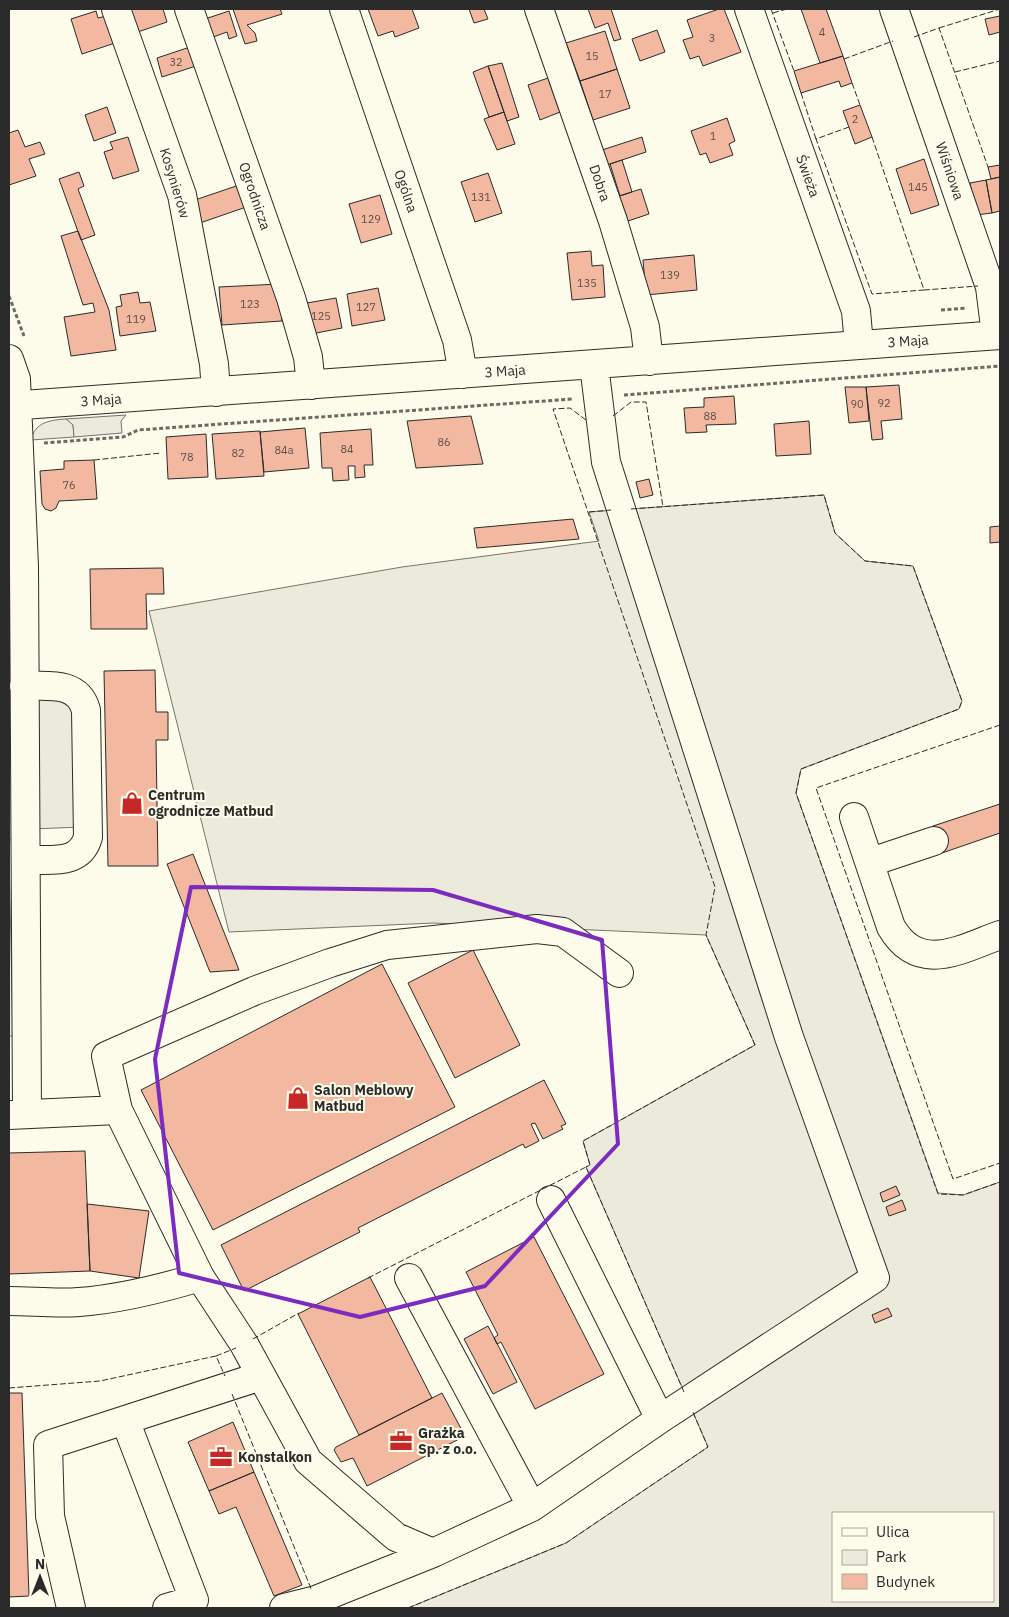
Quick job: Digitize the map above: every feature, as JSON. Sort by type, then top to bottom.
[{"type":"street","name":"Kosynierów","points":[[116,9],[182,195],[214,364],[216,392]]},
{"type":"street","name":"Ogrodnicza","points":[[189,9],[291,298],[308,357],[311,385]]},
{"type":"street","name":"Ogólna","points":[[344,9],[457,340],[463,374]]},
{"type":"street","name":"Dobra","points":[[539,9],[613,221],[645,327],[649,361]]},
{"type":"street","name":"Świeża","points":[[749,9],[856,311],[859,345]]},
{"type":"street","name":"Wiśniowa","points":[[894,9],[990,287],[998,335]]},
{"type":"street","name":"3 Maja","points":[[13,406],[998,335]]},
{"type":"street","points":[[9,359],[16,379],[13,406],[17,445],[16,567],[24,686],[26,860],[18,1114],[118,1110]]},
{"type":"street","points":[[284,1608],[316,1600],[434,1553],[532,1507],[660,1418],[875,1278],[788,1037],[608,470],[594,365]]},
{"type":"street","points":[[24,686],[59,686],[70,689],[78,694],[84,702],[86,710],[88,837],[85,847],[78,854],[69,858],[26,860]]},
{"type":"street","points":[[854,817],[871,862],[891,927],[898,939],[910,949],[933,956],[947,954],[1000,935]]},
{"type":"street","points":[[871,862],[934,841]]},
{"type":"street","points":[[434,1553],[396,1537],[308,1461],[244,1344],[200,1277],[118,1110],[106,1056],[254,991],[330,963],[387,945],[537,929],[563,932],[619,972]]},
{"type":"street","points":[[551,1200],[660,1418]]},
{"type":"street","points":[[9,1301],[77,1303],[158,1290],[200,1277]]},
{"type":"street","points":[[409,1278],[532,1507]]},
{"type":"street","points":[[71,1608],[50,1516],[48,1445],[261,1376]]},
{"type":"street","points":[[125,1420],[194,1600],[167,1608]]},
{"type":"path","points":[[17,445],[124,437],[138,430],[1000,366]]},
{"type":"highlighted area","points":[[191,887],[433,890],[602,940],[618,1144],[485,1286],[360,1317],[179,1273],[155,1059]]},
{"type":"green space","points":[[66,419],[73,424],[74,437],[31,440],[36,429],[44,423]]},
{"type":"green space","points":[[824,495],[835,533],[865,561],[913,566],[962,701],[959,709],[801,769],[796,793],[938,1193],[963,1195],[1000,1182],[1000,1608],[408,1608],[566,1543],[708,1447],[586,1167],[590,1165],[583,1141],[755,1045],[706,935],[434,923],[229,932],[149,611],[402,567],[599,541],[589,512]]},
{"type":"shaded area","points":[[126,415],[121,421],[122,433],[74,437],[73,425],[66,419]]},
{"type":"shaded area","points":[[9,630],[10,699],[75,695],[81,827],[32,829],[32,839],[9,840]]},
{"type":"shaded area","points":[[9,855],[13,1036],[9,1036]]},
{"type":"building","points":[[131,9],[163,9],[167,22],[132,34],[124,11]]},
{"type":"building","points":[[233,9],[280,9],[282,14],[247,25],[255,33],[257,41],[245,44]]},
{"type":"building","points":[[368,9],[412,9],[419,28],[395,37],[393,31],[378,36]]},
{"type":"building","points":[[469,9],[484,9],[488,19],[474,23]]},
{"type":"building","points":[[588,9],[611,9],[621,39],[614,41],[608,23],[595,28]]},
{"type":"building","points":[[724,9],[741,52],[703,66],[699,56],[690,59],[683,40],[693,37],[687,20]]},
{"type":"building","points":[[801,9],[826,9],[843,56],[820,63]]},
{"type":"building","points":[[96,11],[98,18],[106,16],[115,43],[82,54],[71,19]]},
{"type":"building","points":[[229,11],[237,36],[229,39],[227,32],[205,40],[199,21]]},
{"type":"building","points":[[1000,16],[1000,32],[989,35],[985,19]]},
{"type":"building","points":[[657,30],[665,52],[640,61],[632,39]]},
{"type":"building","points":[[605,31],[617,69],[580,81],[566,43]]},
{"type":"building","points":[[190,47],[196,66],[162,77],[157,58]]},
{"type":"building","points":[[843,56],[852,83],[841,87],[839,81],[801,93],[794,71]]},
{"type":"building","points":[[502,63],[519,117],[507,121],[488,66]]},
{"type":"building","points":[[488,66],[504,112],[489,117],[473,72]]},
{"type":"building","points":[[617,69],[630,108],[593,120],[580,81]]},
{"type":"building","points":[[548,78],[560,112],[540,120],[528,85]]},
{"type":"building","points":[[860,105],[872,137],[855,144],[843,111]]},
{"type":"building","points":[[107,107],[116,133],[94,141],[85,115]]},
{"type":"building","points":[[504,112],[515,144],[497,150],[484,119]]},
{"type":"building","points":[[727,118],[735,141],[729,144],[733,155],[710,163],[706,153],[700,155],[691,131]]},
{"type":"building","points":[[18,130],[25,147],[40,142],[45,154],[29,159],[36,176],[9,185],[9,133]]},
{"type":"building","points":[[128,137],[139,171],[113,179],[104,152],[113,149],[110,142]]},
{"type":"building","points":[[642,137],[646,152],[607,165],[602,150]]},
{"type":"building","points":[[924,159],[939,205],[911,214],[896,169]]},
{"type":"building","points":[[622,160],[632,192],[620,196],[610,164]]},
{"type":"building","points":[[1000,165],[1000,177],[991,179],[988,167]]},
{"type":"building","points":[[79,172],[84,186],[78,189],[95,235],[81,240],[59,179]]},
{"type":"building","points":[[488,173],[502,213],[475,222],[461,182]]},
{"type":"building","points":[[1000,177],[1000,211],[992,213],[986,180]]},
{"type":"building","points":[[986,180],[992,213],[976,215],[970,183]]},
{"type":"building","points":[[245,183],[252,205],[197,224],[192,201]]},
{"type":"building","points":[[641,189],[649,214],[628,221],[619,196]]},
{"type":"building","points":[[380,195],[392,234],[361,243],[349,204]]},
{"type":"building","points":[[78,231],[109,310],[116,350],[71,356],[64,317],[95,312],[93,303],[83,305],[61,236]]},
{"type":"building","points":[[591,251],[592,266],[603,265],[605,297],[572,300],[567,253]]},
{"type":"building","points":[[694,255],[697,290],[646,295],[643,260]]},
{"type":"building","points":[[279,284],[282,321],[222,325],[219,287]]},
{"type":"building","points":[[378,288],[385,320],[352,326],[347,294]]},
{"type":"building","points":[[138,292],[140,303],[150,302],[156,331],[120,336],[116,307],[122,306],[120,295]]},
{"type":"building","points":[[336,298],[342,328],[306,335],[301,304]]},
{"type":"building","points":[[899,385],[902,419],[881,421],[883,439],[872,440],[866,387]]},
{"type":"building","points":[[845,387],[866,387],[869,421],[849,423]]},
{"type":"building","points":[[734,396],[736,424],[706,425],[707,432],[686,433],[684,408],[704,407],[704,398]]},
{"type":"building","points":[[471,416],[483,464],[416,468],[407,421]]},
{"type":"building","points":[[809,421],[811,454],[776,456],[774,424]]},
{"type":"building","points":[[305,428],[309,468],[264,472],[260,432]]},
{"type":"building","points":[[371,429],[373,465],[364,465],[365,477],[355,478],[355,466],[348,466],[349,480],[333,481],[332,468],[322,468],[320,433]]},
{"type":"building","points":[[260,431],[264,476],[216,479],[212,434]]},
{"type":"building","points":[[206,434],[208,477],[168,479],[166,437]]},
{"type":"building","points":[[94,460],[97,499],[59,501],[56,508],[51,511],[45,509],[42,504],[40,471],[64,469],[64,461]]},
{"type":"building","points":[[649,479],[653,495],[640,498],[636,482]]},
{"type":"building","points":[[573,519],[579,539],[477,548],[474,528]]},
{"type":"building","points":[[1000,526],[1000,542],[990,543],[990,527]]},
{"type":"building","points":[[163,568],[164,594],[146,594],[147,629],[91,629],[90,569]]},
{"type":"building","name":"Centrum ogrodnicze Matbud","points":[[155,670],[156,712],[168,712],[168,740],[156,740],[158,866],[108,866],[104,671]]},
{"type":"building","points":[[1000,804],[1000,833],[942,853],[933,826]]},
{"type":"building","points":[[193,854],[239,970],[210,972],[167,864]]},
{"type":"building","points":[[473,950],[520,1045],[455,1078],[408,983]]},
{"type":"building","name":"Salon Meblowy Matbud","points":[[382,964],[455,1107],[213,1230],[141,1090]]},
{"type":"building","points":[[544,1080],[566,1124],[561,1126],[563,1129],[543,1139],[535,1123],[531,1124],[539,1141],[525,1148],[523,1144],[358,1228],[360,1232],[244,1291],[221,1245]]},
{"type":"building","points":[[85,1151],[90,1271],[9,1274],[9,1153]]},
{"type":"building","points":[[896,1186],[900,1195],[883,1202],[880,1193]]},
{"type":"building","points":[[902,1200],[906,1210],[889,1216],[886,1207]]},
{"type":"building","points":[[87,1204],[149,1211],[139,1278],[90,1271]]},
{"type":"building","points":[[534,1237],[604,1374],[535,1409],[501,1342],[497,1344],[494,1338],[498,1335],[466,1272]]},
{"type":"building","points":[[370,1277],[432,1398],[359,1435],[298,1314]]},
{"type":"building","points":[[888,1308],[892,1316],[875,1323],[872,1315]]},
{"type":"building","points":[[488,1326],[517,1382],[493,1394],[464,1339]]},
{"type":"building","points":[[9,1393],[22,1393],[29,1596],[9,1597]]},
{"type":"building","name":"Grażka Sp. z o.o.","points":[[442,1393],[465,1436],[367,1486],[353,1458],[341,1462],[334,1450],[336,1447]]},
{"type":"building","name":"Konstalkon","points":[[233,1422],[254,1472],[209,1491],[188,1442]]},
{"type":"building","points":[[254,1472],[302,1585],[274,1596],[236,1507],[219,1514],[209,1491]]},
{"type":"fence","points":[[771,9],[794,71]]},
{"type":"fence","points":[[773,13],[787,9]]},
{"type":"fence","points":[[939,28],[1000,9]]},
{"type":"fence","points":[[914,37],[939,28],[988,167]]},
{"type":"fence","points":[[844,59],[893,41]]},
{"type":"fence","points":[[955,72],[1000,61]]},
{"type":"fence","points":[[852,83],[860,105]]},
{"type":"fence","points":[[801,93],[816,139]]},
{"type":"fence","points":[[849,127],[816,139],[872,294],[924,290]]},
{"type":"fence","points":[[872,137],[924,290],[978,286]]},
{"type":"fence","points":[[613,416],[631,402],[646,402],[663,507]]},
{"type":"fence","points":[[586,420],[570,408],[553,409],[715,887],[706,935],[755,1045],[583,1141],[590,1165],[586,1167]]},
{"type":"fence","points":[[94,460],[161,453]]},
{"type":"fence","points":[[631,509],[824,495],[835,533],[865,561],[913,566],[962,701],[959,709],[801,769],[796,793],[938,1194],[963,1195],[1000,1182]]},
{"type":"fence","points":[[589,512],[611,510]]},
{"type":"fence","points":[[1000,725],[816,788],[953,1179],[1000,1163]]},
{"type":"fence","points":[[368,1278],[586,1167],[684,1392]]},
{"type":"fence","points":[[253,1339],[299,1313]]},
{"type":"fence","points":[[216,1356],[236,1348]]},
{"type":"fence","points":[[9,1388],[100,1381],[216,1356],[225,1376]]},
{"type":"fence","points":[[232,1394],[312,1591]]},
{"type":"fence","points":[[408,1608],[566,1543],[708,1447],[692,1410]]},
{"type":"place","name":"Centrum ogrodnicze Matbud","points":[[132,803]]},
{"type":"place","name":"Salon Meblowy Matbud","points":[[298,1098]]},
{"type":"place","name":"Grażka Sp. z o.o.","points":[[401,1441]]},
{"type":"place","name":"Konstalkon","points":[[221,1457]]}]
